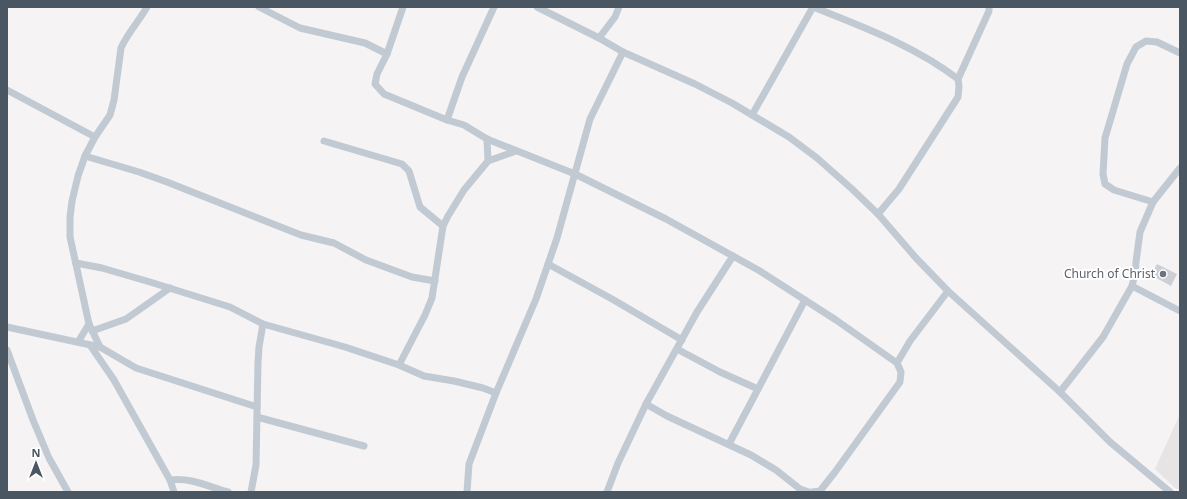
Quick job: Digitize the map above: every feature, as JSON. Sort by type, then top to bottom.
[{"type":"street","points":[[100,347],[90,327],[70,237],[72,201],[85,156],[95,137],[110,115],[114,100],[121,48],[124,41],[139,22],[147,7]]},
{"type":"street","points":[[259,7],[300,28],[365,43],[387,54]]},
{"type":"street","points":[[403,7],[387,54],[377,74],[375,84],[384,94],[447,120],[464,125],[486,139],[575,174],[666,219],[760,270],[897,363],[901,372],[900,382],[820,491],[812,492]]},
{"type":"street","points":[[447,120],[462,77],[494,7]]},
{"type":"street","points":[[537,7],[599,38],[623,52],[695,84],[752,114],[789,137],[817,158],[878,214],[916,258],[948,291],[1060,392],[1110,442],[1170,492]]},
{"type":"street","points":[[599,38],[615,17],[619,7]]},
{"type":"street","points":[[752,114],[813,7],[889,37],[944,68],[958,78]]},
{"type":"street","points":[[878,214],[899,189],[958,97],[958,78],[989,11],[989,7]]},
{"type":"street","points":[[1153,202],[1114,190],[1106,184],[1103,174],[1106,138],[1127,64],[1136,47],[1146,41],[1157,42],[1180,53]]},
{"type":"street","points":[[468,492],[469,464],[496,393],[533,306],[548,264],[557,238],[590,119],[623,52]]},
{"type":"street","points":[[7,90],[95,137]]},
{"type":"street","points":[[486,139],[488,161]]},
{"type":"street","points":[[324,142],[402,164],[409,171],[420,206],[443,226]]},
{"type":"street","points":[[399,365],[426,315],[432,298],[443,226],[448,216],[464,190],[488,161],[516,150]]},
{"type":"street","points":[[85,156],[167,182],[301,235],[334,243],[366,260],[412,277],[434,281]]},
{"type":"street","points":[[1060,392],[1103,337],[1132,286],[1135,274],[1140,232],[1153,202],[1180,168]]},
{"type":"street","points":[[607,492],[618,463],[646,404],[696,312],[733,256]]},
{"type":"street","points":[[76,263],[102,268],[230,307],[263,324],[346,347],[399,365],[424,376],[454,381],[483,388],[496,393]]},
{"type":"street","points":[[548,264],[682,340]]},
{"type":"street","points":[[1132,286],[1180,311]]},
{"type":"street","points":[[78,342],[90,327],[126,319],[170,288]]},
{"type":"street","points":[[897,363],[910,341],[948,291]]},
{"type":"street","points":[[729,444],[805,300]]},
{"type":"street","points":[[251,492],[256,465],[259,347],[263,324]]},
{"type":"street","points":[[7,327],[100,347],[136,368],[257,407]]},
{"type":"street","points":[[90,345],[114,380],[170,480],[174,492]]},
{"type":"street","points":[[677,349],[720,372],[758,389]]},
{"type":"street","points":[[7,350],[49,458],[68,492]]},
{"type":"street","points":[[646,404],[667,416],[751,455],[776,470],[800,489],[809,492]]},
{"type":"street","points":[[257,417],[364,446]]},
{"type":"street","points":[[170,480],[191,480],[228,492]]},
{"type":"shaded area","points":[[1180,414],[1180,490],[1175,488],[1155,469]]},
{"type":"building","points":[[1157,264],[1177,274],[1171,286],[1151,275]]},
{"type":"place","name":"Church of Christ","points":[[1163,274]]}]
